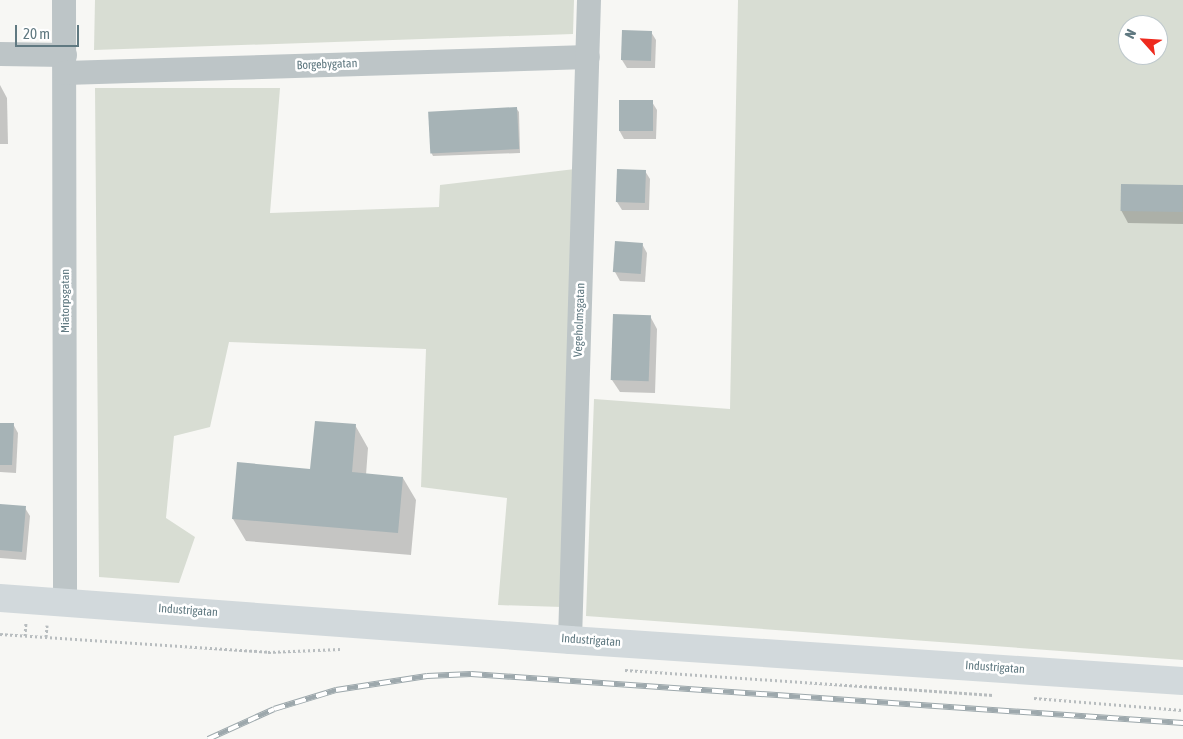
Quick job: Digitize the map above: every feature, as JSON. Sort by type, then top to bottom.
[{"type":"street","name":"Miatorpsgatan","points":[[64,0],[65,602]]},
{"type":"street","name":"Vegeholmsgatan","points":[[570,640],[589,0]]},
{"type":"street","name":"Borgebygatan","points":[[0,54],[65,64],[588,57]]},
{"type":"street","name":"Industrigatan","points":[[0,598],[570,640],[1183,681]]},
{"type":"path","points":[[0,634],[268,652],[343,650]]},
{"type":"path","points":[[616,670],[998,695]]},
{"type":"path","points":[[1027,697],[1183,710]]},
{"type":"shaded area","points":[[95,0],[574,0],[573,34],[94,50]]},
{"type":"shaded area","points":[[738,0],[1183,0],[1183,660],[586,616],[594,399],[730,409]]},
{"type":"shaded area","points":[[95,88],[280,88],[270,213],[439,207],[440,185],[575,169],[562,607],[498,605],[507,498],[421,487],[426,349],[229,342],[210,427],[174,436],[166,518],[195,537],[179,583],[99,577]]},
{"type":"building","points":[[622,30],[652,31],[651,61],[621,60]]},
{"type":"building","points":[[619,100],[653,100],[653,131],[619,131]]},
{"type":"building","points":[[517,107],[519,149],[430,154],[428,112]]},
{"type":"building","points":[[617,169],[646,170],[645,203],[616,202]]},
{"type":"building","points":[[1121,184],[1183,185],[1183,212],[1121,211]]},
{"type":"building","points":[[615,241],[643,243],[641,274],[613,272]]},
{"type":"building","points":[[613,314],[651,315],[649,381],[611,380]]},
{"type":"building","points":[[315,421],[356,424],[352,472],[403,477],[398,533],[232,519],[237,462],[310,469]]},
{"type":"building","points":[[0,423],[14,423],[12,465],[0,465]]},
{"type":"building","points":[[0,504],[26,506],[22,552],[0,550]]},
{"type":"railway","points":[[208,739],[274,709],[336,690],[427,676],[471,674],[1183,723]]}]
